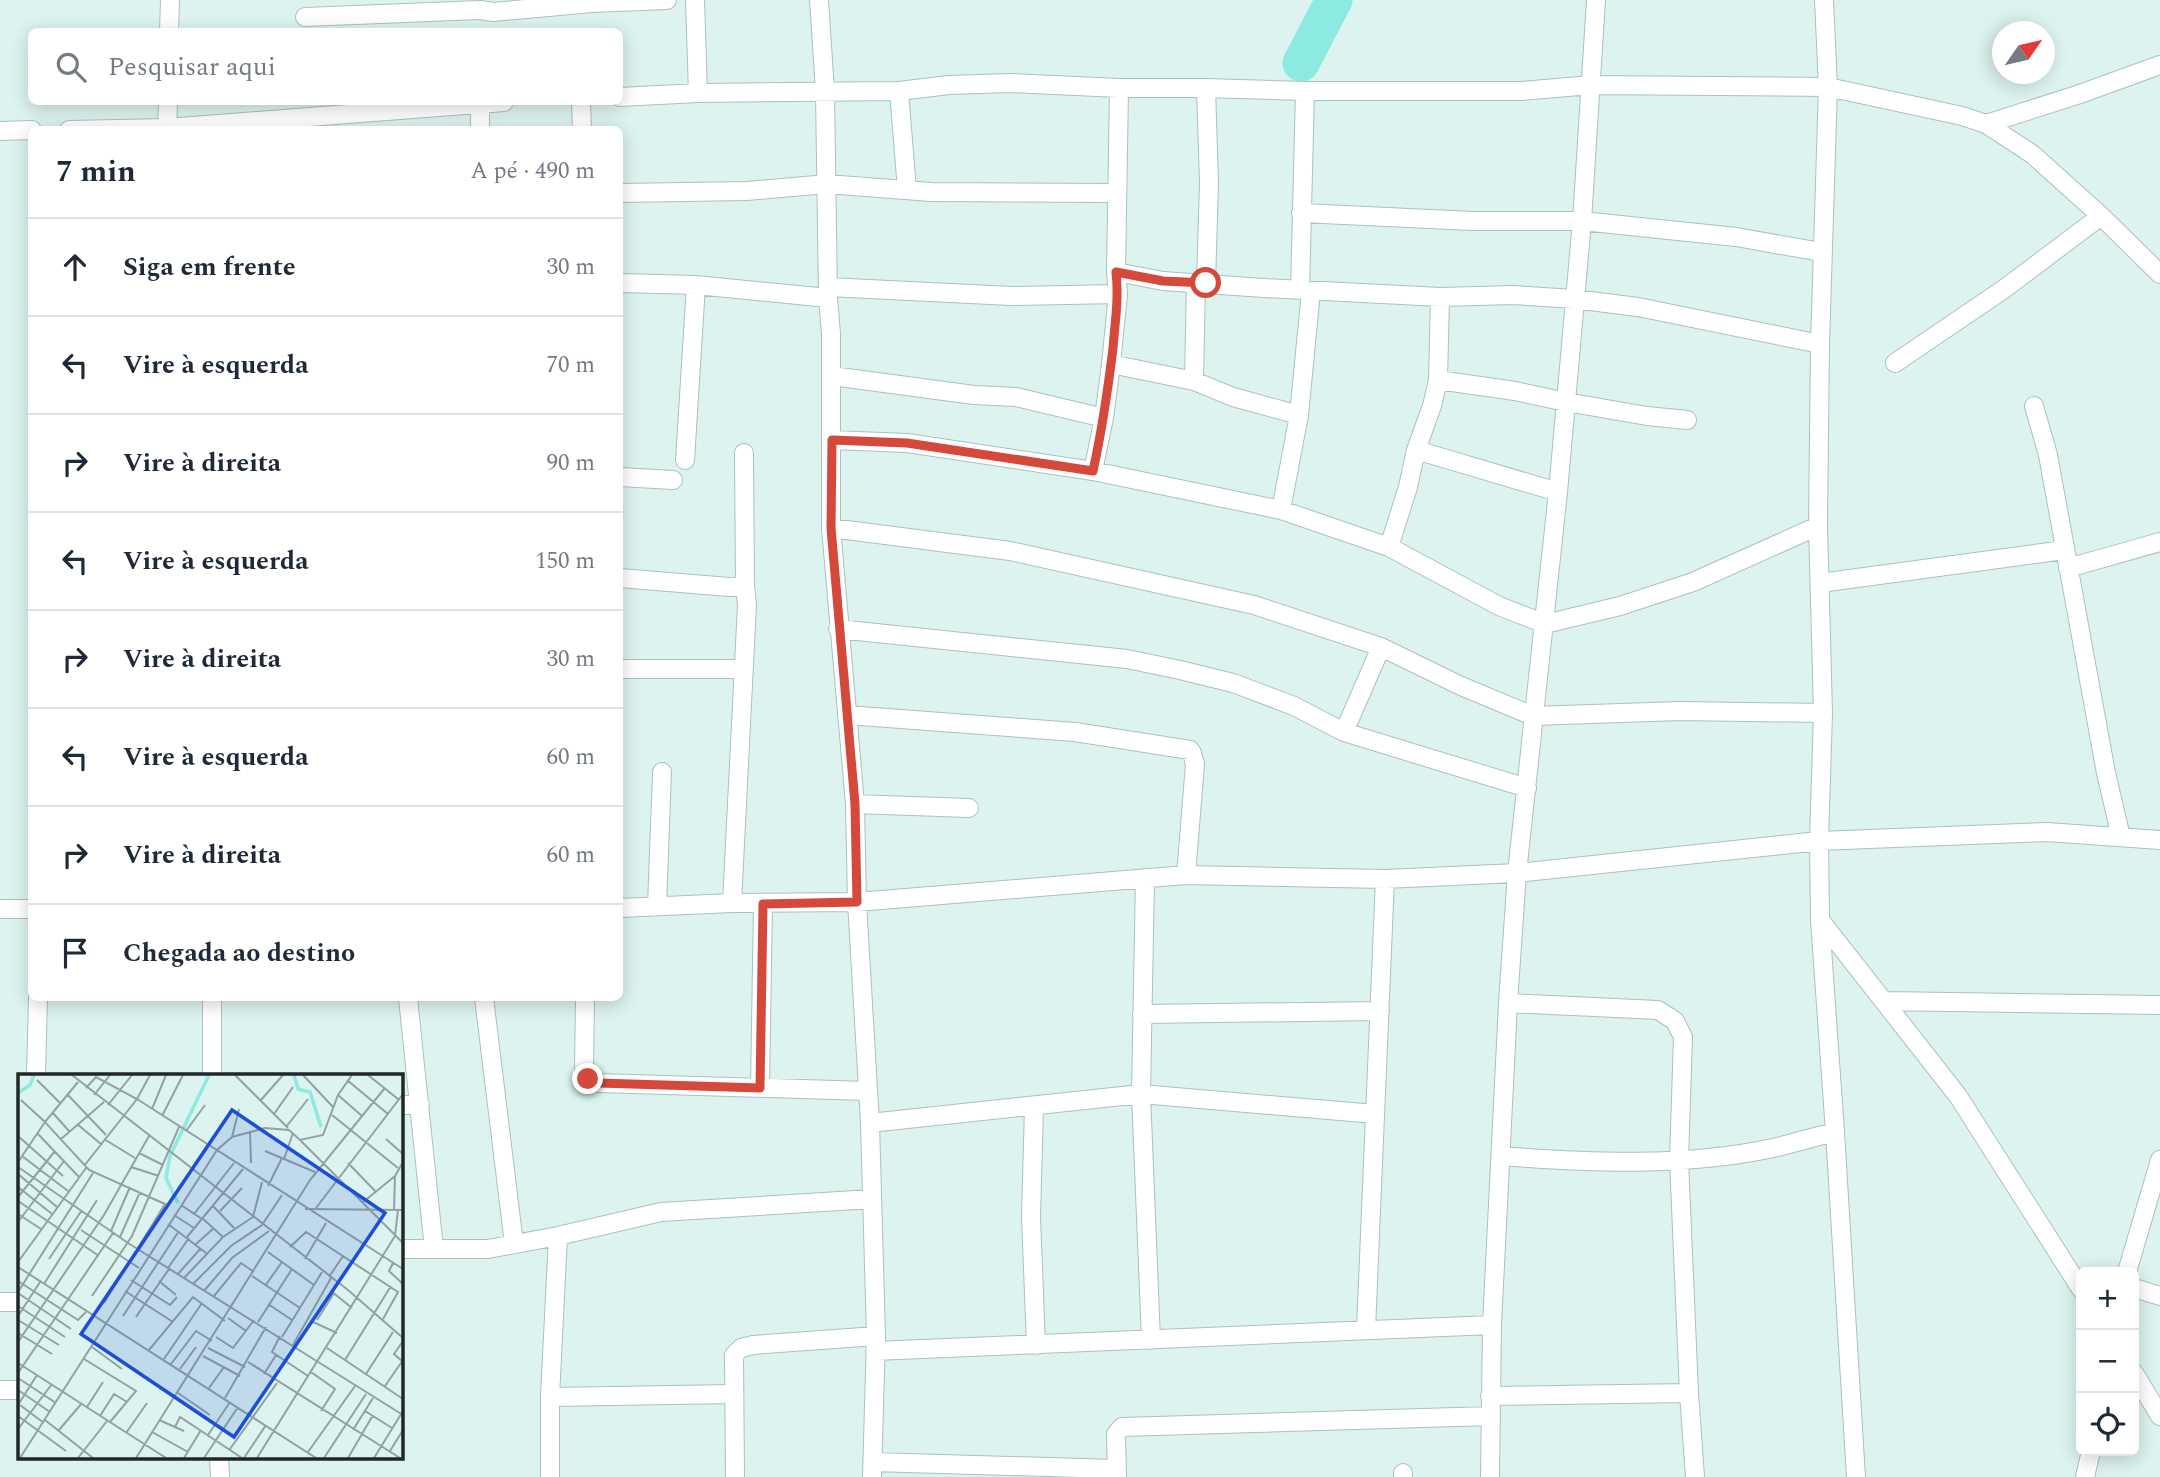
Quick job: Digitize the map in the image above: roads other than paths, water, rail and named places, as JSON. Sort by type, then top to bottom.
[{"type":"street","points":[[169,28],[170,0]]},
{"type":"street","points":[[305,17],[480,10],[494,12],[592,3],[667,0]]},
{"type":"street","points":[[695,0],[698,93]]},
{"type":"street","points":[[819,0],[825,91],[832,376],[831,528],[855,804],[857,902],[870,1123],[875,1344],[873,1469],[1117,1473],[1116,1434],[1122,1427],[1491,1416]]},
{"type":"street","points":[[1490,1477],[1492,1325],[1517,873],[1559,492],[1582,221],[1596,0]]},
{"type":"street","points":[[1824,0],[1828,87],[1821,252],[1818,526],[1823,713],[1819,841],[1820,920],[1856,1477]]},
{"type":"street","points":[[1986,124],[2160,65]]},
{"type":"street","points":[[623,97],[698,93],[899,91],[949,85],[1010,83],[1305,91],[1520,91],[1591,85],[1828,87],[1962,116],[1986,124],[2032,154],[2160,274]]},
{"type":"street","points":[[1093,471],[1104,418],[1118,295],[1116,272],[1119,88]]},
{"type":"street","points":[[1194,380],[1209,183],[1206,88]]},
{"type":"street","points":[[899,91],[907,190]]},
{"type":"street","points":[[1282,510],[1298,415],[1306,290],[1301,212],[1305,91]]},
{"type":"street","points":[[167,126],[168,105]]},
{"type":"street","points":[[203,126],[456,105]]},
{"type":"street","points":[[480,105],[480,126]]},
{"type":"street","points":[[581,105],[582,126]]},
{"type":"street","points":[[0,131],[28,130]]},
{"type":"street","points":[[623,193],[747,191],[827,184],[968,193],[1117,193]]},
{"type":"street","points":[[1301,212],[1460,220],[1582,221],[1736,237],[1821,252]]},
{"type":"street","points":[[1895,363],[2004,289],[2101,216]]},
{"type":"street","points":[[1116,272],[1163,281],[1306,290],[1440,297],[1513,295],[1574,299],[1638,307],[1820,344]]},
{"type":"street","points":[[623,283],[828,293],[1118,295]]},
{"type":"street","points":[[685,460],[696,285]]},
{"type":"street","points":[[1389,547],[1438,380],[1440,297]]},
{"type":"street","points":[[1111,364],[1194,380],[1233,397],[1298,415]]},
{"type":"street","points":[[832,376],[974,395],[1016,397],[1104,418]]},
{"type":"street","points":[[1438,380],[1647,416],[1687,419]]},
{"type":"street","points":[[2034,406],[2048,455],[2106,774],[2121,837]]},
{"type":"street","points":[[832,440],[907,443],[1093,471],[1282,510],[1389,547],[1499,606],[1545,624],[1620,606],[1693,582],[1818,526]]},
{"type":"street","points":[[1416,450],[1559,492]]},
{"type":"street","points":[[733,903],[747,605],[744,453]]},
{"type":"street","points":[[623,477],[673,480]]},
{"type":"street","points":[[831,528],[1010,551],[1254,605],[1381,647],[1461,686],[1533,716],[1680,711],[1823,713]]},
{"type":"street","points":[[1820,583],[2066,559],[2160,542]]},
{"type":"street","points":[[623,578],[745,586]]},
{"type":"street","points":[[838,629],[1127,659],[1233,682],[1294,706],[1344,732],[1527,789]]},
{"type":"street","points":[[1344,732],[1381,647]]},
{"type":"street","points":[[623,669],[743,669]]},
{"type":"street","points":[[847,715],[1075,732],[1190,750],[1195,764],[1186,875]]},
{"type":"street","points":[[657,906],[662,772]]},
{"type":"street","points":[[855,804],[969,808]]},
{"type":"street","points":[[623,908],[857,902],[1186,875],[1385,879],[1517,873],[1819,841],[2047,832],[2160,840]]},
{"type":"street","points":[[1145,878],[1141,1094],[1152,1340]]},
{"type":"street","points":[[1366,1329],[1385,879]]},
{"type":"street","points":[[760,1088],[763,904]]},
{"type":"street","points":[[0,909],[28,909]]},
{"type":"street","points":[[1820,920],[1958,1096],[2076,1281]]},
{"type":"street","points":[[36,1074],[38,1001]]},
{"type":"street","points":[[212,1001],[212,1074]]},
{"type":"street","points":[[408,1001],[434,1249]]},
{"type":"street","points":[[484,1001],[514,1244]]},
{"type":"street","points":[[585,1001],[584,1070],[588,1079],[599,1083],[867,1091]]},
{"type":"street","points":[[1885,1001],[2160,1005]]},
{"type":"street","points":[[1508,1003],[1658,1010],[1675,1021],[1683,1037],[1679,1160],[1695,1477]]},
{"type":"street","points":[[1142,1014],[1380,1011]]},
{"type":"street","points":[[870,1123],[1141,1094],[1375,1114]]},
{"type":"street","points":[[402,1105],[420,1105]]},
{"type":"street","points":[[1034,1107],[1031,1217],[1035,1345]]},
{"type":"street","points":[[1501,1156],[1560,1161],[1679,1160],[1771,1148],[1835,1132]]},
{"type":"street","points":[[2128,1267],[2160,1160]]},
{"type":"street","points":[[402,1249],[488,1249],[661,1212],[872,1199]]},
{"type":"street","points":[[550,1477],[550,1397],[558,1236]]},
{"type":"street","points":[[2139,1290],[2160,1296]]},
{"type":"street","points":[[0,1303],[18,1302]]},
{"type":"street","points":[[736,1477],[734,1355],[741,1349],[754,1345],[1035,1345],[1492,1325]]},
{"type":"street","points":[[2139,1381],[2160,1416]]},
{"type":"street","points":[[0,1390],[18,1390]]},
{"type":"street","points":[[1490,1396],[1689,1393]]},
{"type":"street","points":[[550,1397],[734,1394]]},
{"type":"street","points":[[2085,1477],[2090,1456]]},
{"type":"waterway","points":[[1301,63],[1334,0]]}]
